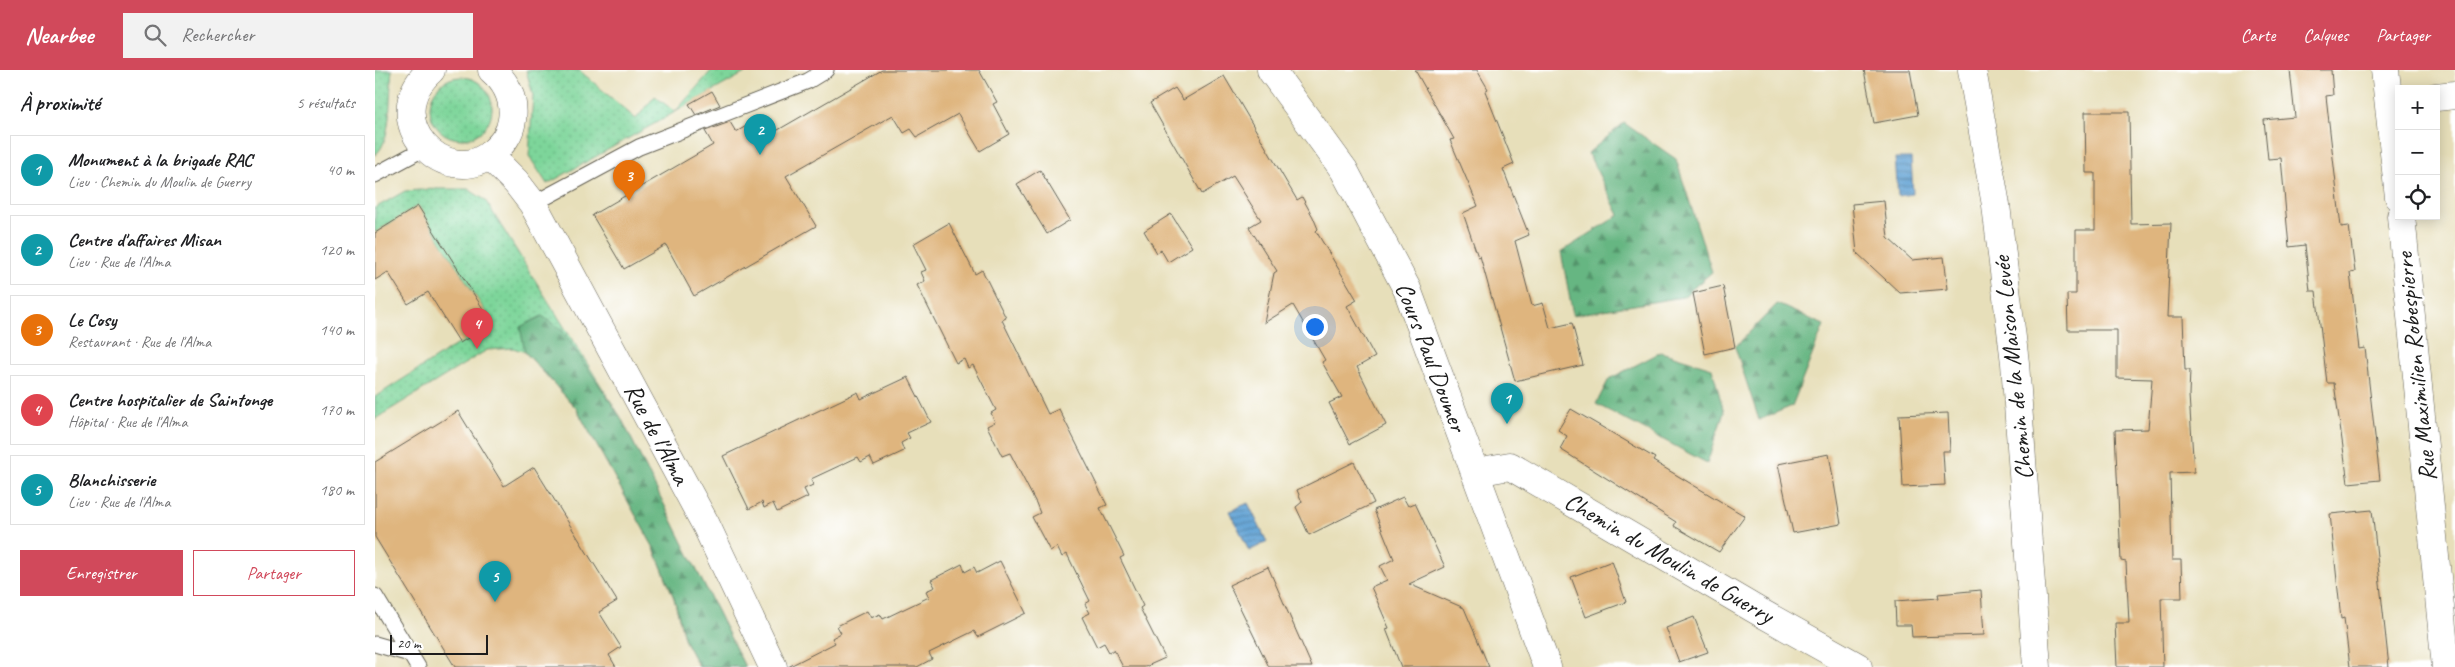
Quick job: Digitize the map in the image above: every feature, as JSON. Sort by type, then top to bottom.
[{"type":"street","points":[[431,70],[422,78],[414,91],[410,106],[411,121],[416,135],[425,148],[439,158],[455,163],[473,162],[489,155],[502,144],[511,129],[513,111],[506,87],[502,79],[492,70]]},
{"type":"street","name":"Cours Paul Doumer","points":[[1271,70],[1344,170],[1407,290],[1547,667]]},
{"type":"street","name":"Chemin de la Maison Levée","points":[[1972,70],[1996,205],[2015,363],[2037,667]]},
{"type":"street","points":[[2385,70],[2394,100],[2398,175]]},
{"type":"street","points":[[2440,97],[2455,96]]},
{"type":"street","name":"Rue de l'Alma","points":[[489,155],[517,182],[533,204],[706,525],[773,667]]},
{"type":"street","name":"Rue Maximilien Robespierre","points":[[2401,220],[2446,667]]},
{"type":"street","name":"Chemin du Moulin de Guerry","points":[[1476,472],[1510,466],[1758,611],[1858,667]]},
{"type":"lane","points":[[533,204],[639,147],[808,80],[826,70]]},
{"type":"lane","points":[[375,175],[425,148]]},
{"type":"lane","points":[[375,596],[414,661]]},
{"type":"lane","points":[[375,644],[414,661]]},
{"type":"green space","points":[[375,70],[392,70],[389,116],[385,139],[381,149],[375,155]]},
{"type":"green space","points":[[526,70],[579,70],[636,119],[655,96],[675,112],[712,70],[750,70],[547,184],[529,156],[533,95]]},
{"type":"green space","points":[[461,77],[473,80],[483,86],[489,96],[492,108],[489,120],[483,130],[473,136],[461,139],[449,136],[439,130],[433,120],[430,108],[433,96],[439,86],[449,80]]},
{"type":"green space","points":[[1624,123],[1676,159],[1712,272],[1683,297],[1573,315],[1561,252],[1619,215],[1588,153]]},
{"type":"green space","points":[[468,189],[485,200],[620,416],[745,667],[699,667],[685,641],[674,598],[654,548],[576,408],[525,352],[513,348],[487,350],[375,419],[375,397],[492,322],[418,206],[375,233],[375,208],[405,191]]},
{"type":"green space","points":[[1777,304],[1824,325],[1792,406],[1759,420],[1735,347]]},
{"type":"green space","points":[[542,316],[562,330],[620,416],[745,667],[699,667],[685,641],[674,598],[654,548],[576,408],[525,352],[520,327]]},
{"type":"green space","points":[[1661,352],[1712,368],[1724,412],[1707,463],[1596,404],[1609,379]]},
{"type":"water","points":[[1895,158],[1911,158],[1913,194],[1898,196]]},
{"type":"water","points":[[1248,503],[1267,542],[1249,551],[1230,511]]},
{"type":"building","points":[[882,70],[979,70],[997,102],[993,104],[1009,134],[980,151],[958,114],[917,137],[911,129],[904,133],[893,115],[786,176],[816,226],[694,296],[666,245],[624,269],[592,215],[713,145],[705,131],[730,122],[736,132],[762,117],[771,134]]},
{"type":"building","points":[[1415,70],[1477,70],[1488,89],[1485,91],[1514,164],[1503,169],[1529,235],[1515,241],[1532,306],[1543,303],[1550,328],[1572,323],[1583,365],[1515,381],[1480,256],[1478,257],[1463,213],[1478,206],[1450,140],[1454,139]]},
{"type":"building","points":[[1864,70],[1910,70],[1918,115],[1874,123]]},
{"type":"building","points":[[2290,70],[2331,70],[2333,95],[2326,96],[2341,227],[2349,226],[2355,272],[2350,273],[2359,349],[2365,348],[2380,480],[2348,483],[2334,383],[2327,383],[2316,291],[2310,291],[2305,245],[2289,247],[2281,158],[2268,159],[2264,120],[2295,117]]},
{"type":"building","points":[[1224,76],[1297,200],[1302,197],[1318,229],[1316,231],[1357,300],[1347,306],[1375,357],[1357,367],[1386,425],[1350,444],[1329,403],[1342,397],[1322,362],[1325,360],[1293,305],[1264,323],[1274,273],[1277,271],[1249,227],[1261,220],[1233,176],[1202,194],[1150,103],[1175,88],[1183,100]]},
{"type":"building","points":[[712,91],[720,105],[696,115],[689,104]]},
{"type":"building","points":[[2085,112],[2129,112],[2131,224],[2171,223],[2167,317],[2183,317],[2185,370],[2190,370],[2189,395],[2194,472],[2170,473],[2172,560],[2181,560],[2182,598],[2161,598],[2163,667],[2117,667],[2115,623],[2129,623],[2126,562],[2121,561],[2115,430],[2148,429],[2152,379],[2117,378],[2117,330],[2068,330],[2067,294],[2076,294],[2076,230],[2095,230],[2095,173],[2086,173]]},
{"type":"building","points":[[1040,170],[1070,220],[1047,234],[1017,184]]},
{"type":"building","points":[[1884,201],[1888,238],[1912,260],[1944,257],[1948,289],[1900,293],[1857,253],[1852,204]]},
{"type":"building","points":[[418,206],[492,323],[460,343],[428,292],[408,304],[388,272],[375,280],[375,233]]},
{"type":"building","points":[[1171,214],[1192,247],[1168,262],[1161,250],[1157,253],[1144,231]]},
{"type":"building","points":[[949,223],[975,274],[982,270],[1006,318],[1002,320],[1048,414],[1059,409],[1107,505],[1100,508],[1124,556],[1120,558],[1143,606],[1140,608],[1165,658],[1145,667],[1123,667],[1114,650],[1109,652],[1104,643],[1097,647],[1082,617],[1090,613],[1085,604],[1090,601],[1067,554],[1062,557],[1057,547],[1050,551],[1032,517],[1040,513],[1036,503],[1010,453],[1002,456],[987,426],[995,422],[991,413],[996,410],[973,365],[968,368],[964,359],[956,363],[917,285],[925,281],[921,272],[926,270],[913,244]]},
{"type":"building","points":[[1723,286],[1735,347],[1705,354],[1693,293]]},
{"type":"building","points":[[908,377],[931,422],[907,433],[910,438],[901,443],[904,451],[874,465],[870,457],[861,462],[858,457],[811,479],[813,485],[804,489],[808,497],[777,512],[773,503],[764,508],[762,502],[749,509],[723,456],[858,392],[861,399]]},
{"type":"building","points":[[1571,409],[1655,458],[1653,461],[1745,516],[1719,552],[1674,526],[1676,522],[1560,449],[1567,436],[1558,430]]},
{"type":"building","points":[[458,411],[504,486],[534,467],[617,601],[599,612],[621,647],[609,655],[616,667],[455,667],[375,537],[375,462]]},
{"type":"building","points":[[1948,413],[1950,451],[1943,451],[1945,485],[1903,487],[1899,415]]},
{"type":"building","points":[[1829,454],[1841,524],[1793,533],[1778,464]]},
{"type":"building","points":[[1354,462],[1374,503],[1309,535],[1296,507],[1302,502],[1297,490]]},
{"type":"building","points":[[1403,497],[1408,506],[1415,503],[1445,567],[1409,584],[1464,608],[1489,667],[1401,667],[1386,629],[1389,628],[1371,587],[1387,580],[1380,566],[1394,559],[1374,510]]},
{"type":"building","points":[[2372,510],[2389,667],[2350,667],[2344,618],[2341,619],[2330,514]]},
{"type":"building","points":[[1000,561],[1026,613],[978,637],[974,631],[929,653],[932,659],[917,667],[788,667],[835,643],[832,638],[841,633],[837,626],[867,611],[871,618],[880,614],[883,619],[929,597],[926,591],[935,587],[931,580],[962,564],[965,572],[974,567],[977,573]]},
{"type":"building","points":[[1612,561],[1626,602],[1586,617],[1571,577]]},
{"type":"building","points":[[1268,567],[1312,667],[1269,667],[1229,585]]},
{"type":"building","points":[[1981,590],[1984,635],[1912,637],[1911,625],[1896,625],[1895,601],[1939,598],[1938,594]]},
{"type":"building","points":[[1694,617],[1708,652],[1679,662],[1666,628]]},
{"type":"place","name":"Centre d'affaires Misan","points":[[760,155]]},
{"type":"place","name":"Le Cosy","points":[[629,201]]},
{"type":"place","name":"Centre hospitalier de Saintonge","points":[[477,349]]},
{"type":"place","name":"Monument à la brigade RAC","points":[[1507,424]]},
{"type":"place","name":"Blanchisserie","points":[[495,602]]}]
